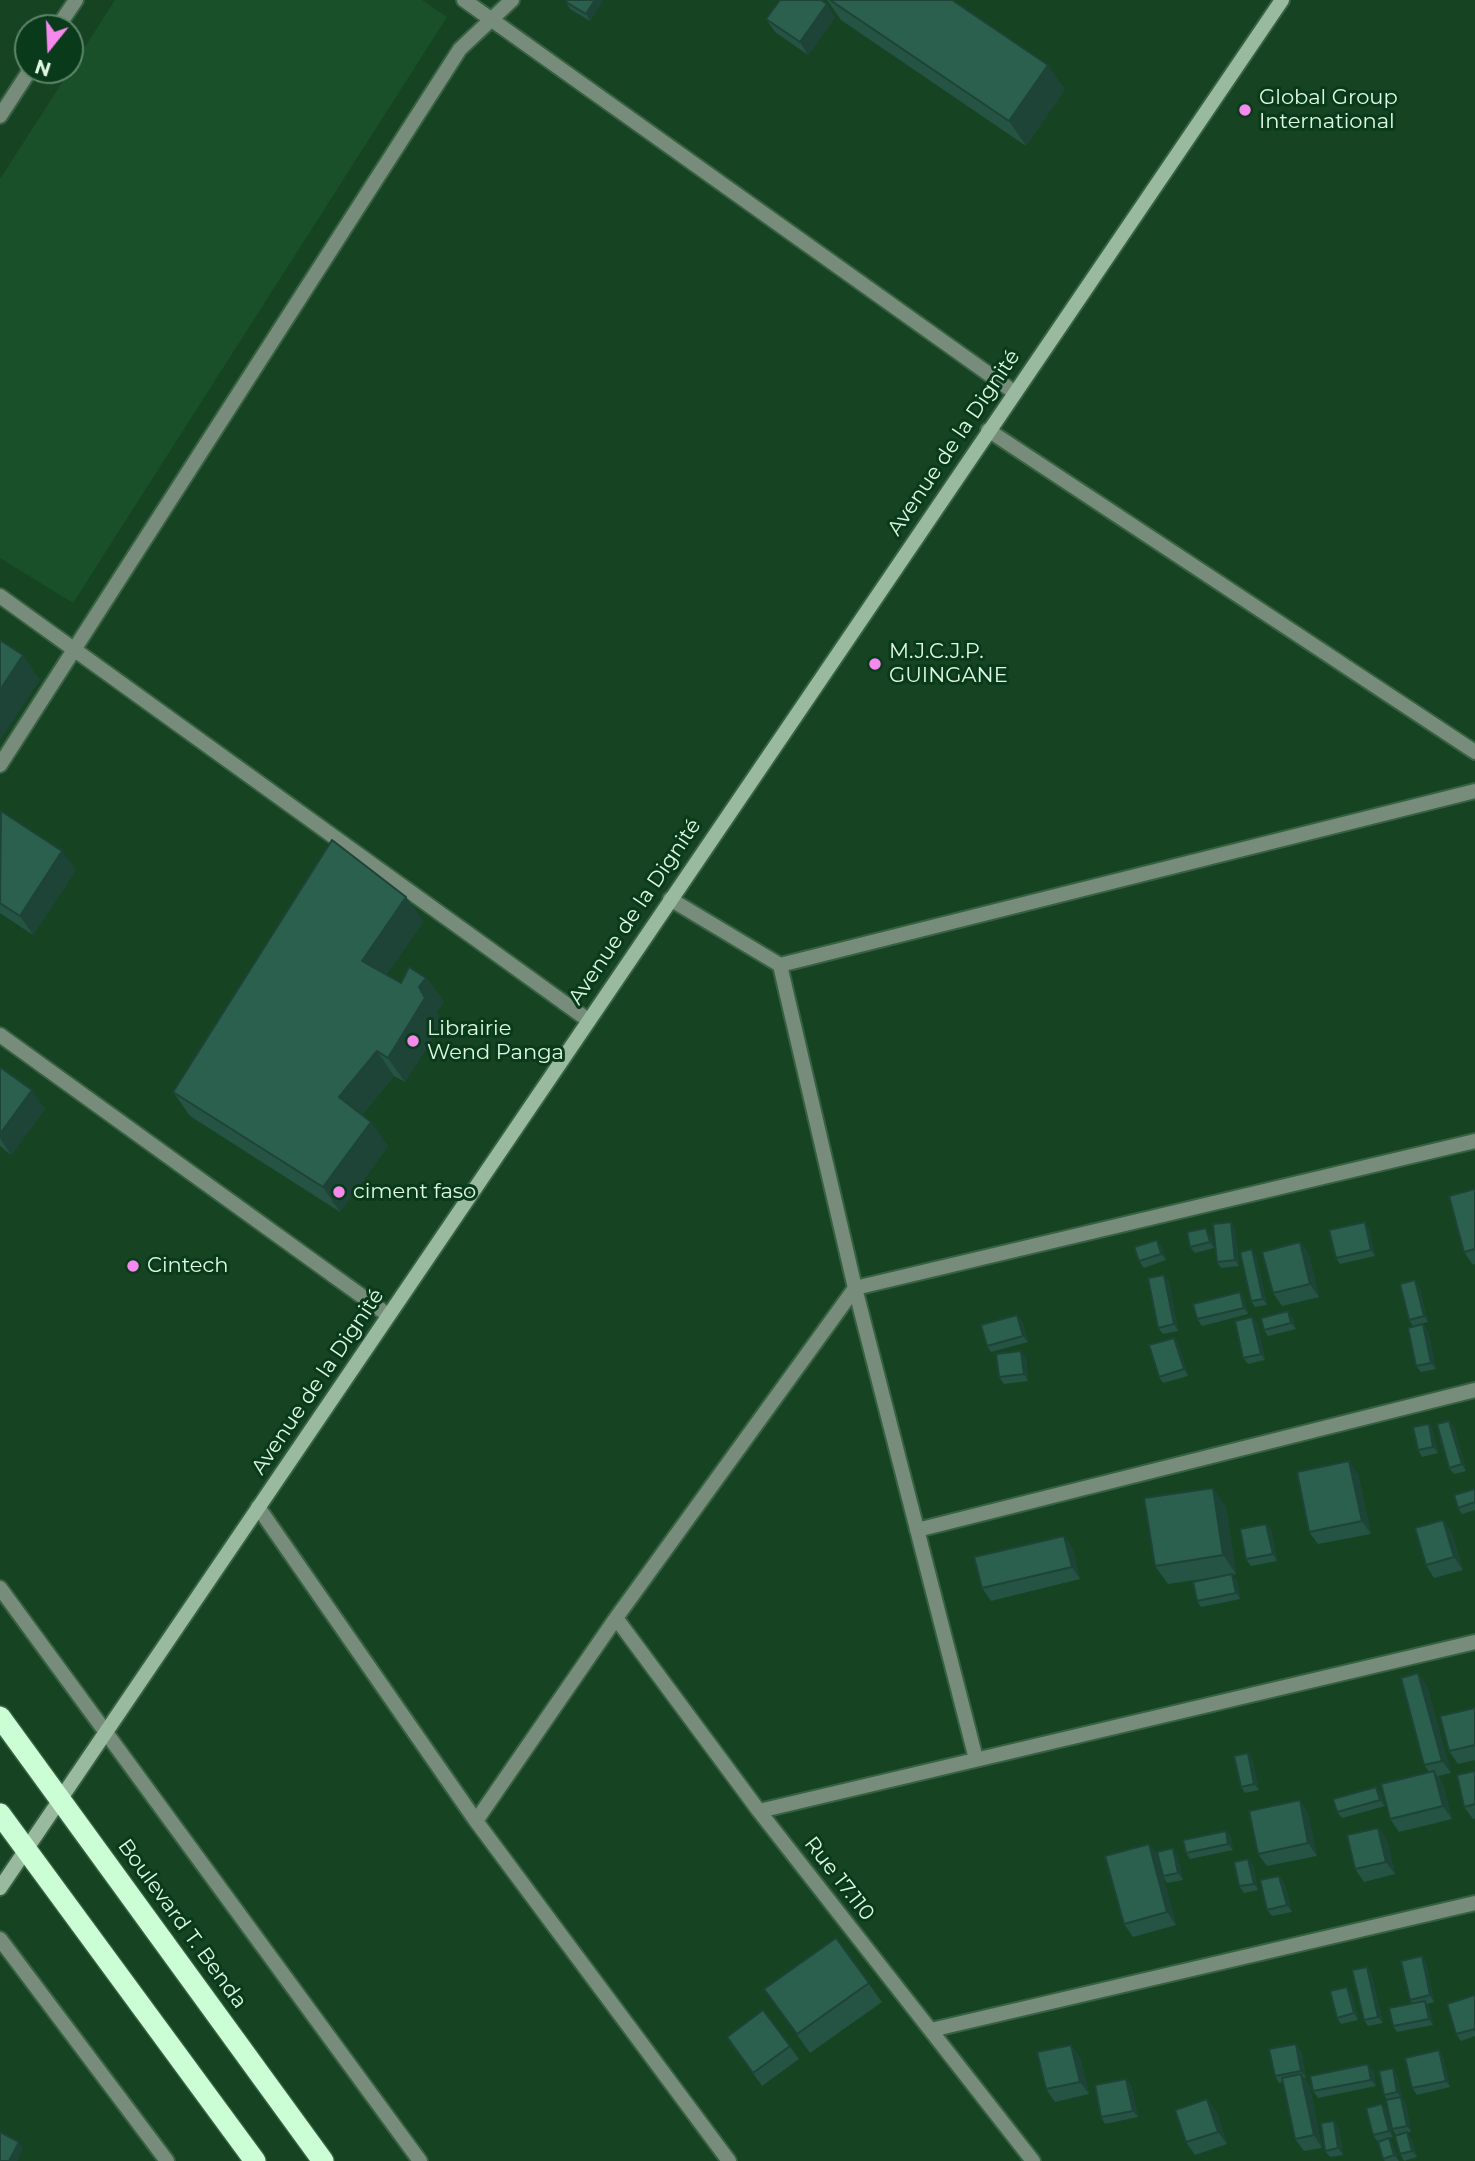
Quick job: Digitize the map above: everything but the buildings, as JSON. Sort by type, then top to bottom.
[{"type":"highway","name":"Boulevard T. Benda","points":[[0,1717],[323,2161]]},
{"type":"highway","points":[[0,1814],[255,2161]]},
{"type":"street","points":[[464,0],[1014,392]]},
{"type":"street","points":[[0,765],[460,49],[512,0]]},
{"type":"street","name":"Avenue de la Dignité","points":[[0,1888],[1282,0]]},
{"type":"street","points":[[0,116],[21,84]]},
{"type":"street","points":[[988,430],[1475,752]]},
{"type":"street","points":[[0,596],[588,1020]]},
{"type":"street","points":[[670,899],[780,965],[1475,791]]},
{"type":"street","points":[[780,965],[855,1287],[976,1759]]},
{"type":"street","points":[[0,1035],[388,1315]]},
{"type":"street","points":[[476,1821],[616,1618],[855,1287],[1475,1141]]},
{"type":"street","points":[[917,1530],[1475,1390]]},
{"type":"street","points":[[258,1507],[476,1821],[729,2161]]},
{"type":"street","points":[[0,1588],[420,2161]]},
{"type":"street","name":"Rue 17.110","points":[[616,1618],[759,1811],[1034,2161]]},
{"type":"street","points":[[759,1811],[1475,1642]]},
{"type":"street","points":[[931,2030],[1475,1903]]},
{"type":"street","points":[[0,1940],[167,2161]]},
{"type":"shaded area","points":[[115,0],[422,0],[447,17],[73,603],[0,558],[0,179],[61,84],[84,84],[84,48]]},
{"type":"place","name":"Global Group International","points":[[1245,110]]},
{"type":"place","name":"M.J.C.J.P. GUINGANE","points":[[875,664]]},
{"type":"place","name":"Librairie Wend Panga","points":[[413,1041]]},
{"type":"place","name":"ciment faso","points":[[339,1192]]},
{"type":"place","name":"Cintech","points":[[133,1266]]}]
